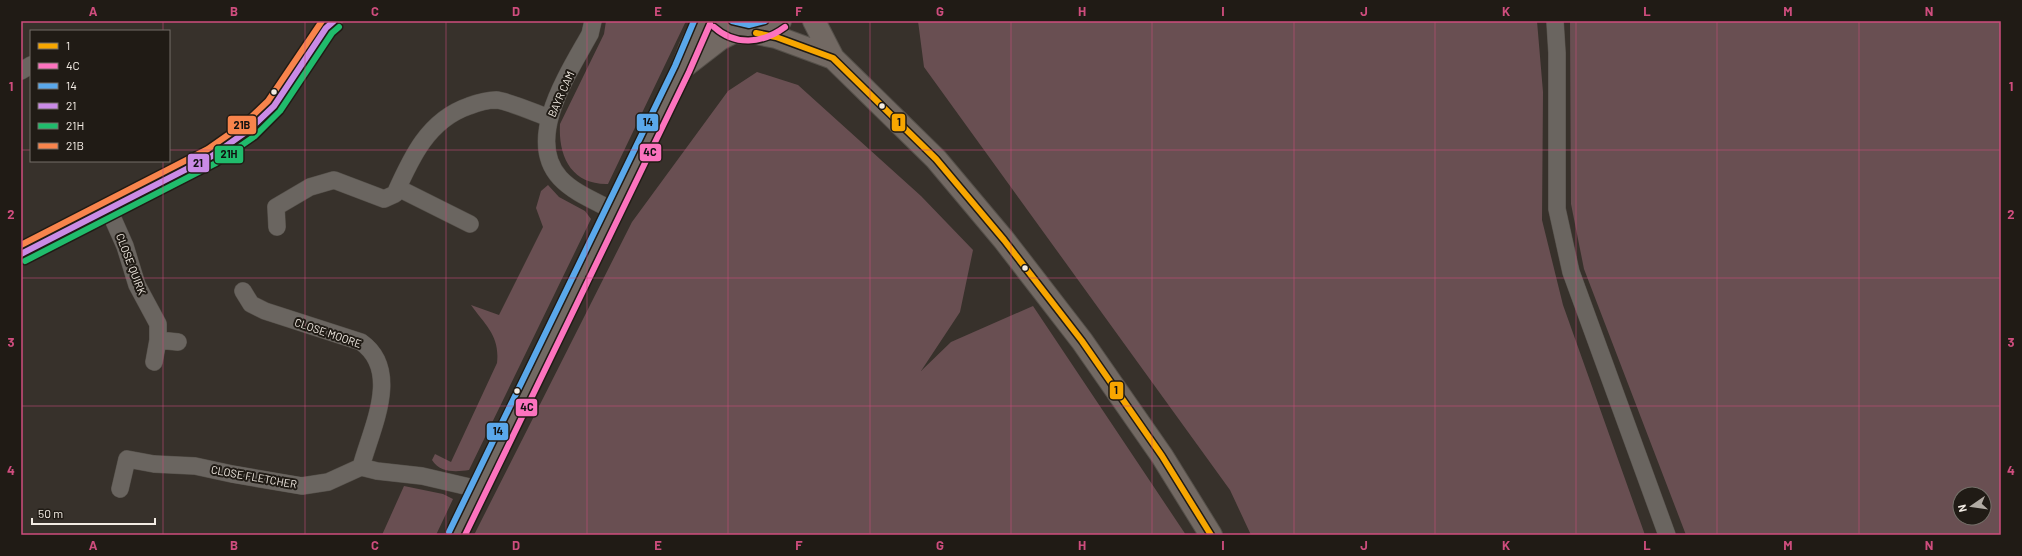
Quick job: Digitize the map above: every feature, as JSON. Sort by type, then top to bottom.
[{"type":"highway","points":[[456,535],[612,210],[682,69],[703,21]]},
{"type":"highway","points":[[682,69],[720,39],[737,28],[768,29],[780,21]]},
{"type":"highway","points":[[814,21],[833,58],[936,159],[1004,240],[1082,341],[1162,456],[1212,535]]},
{"type":"highway","points":[[737,28],[776,37],[833,58]]},
{"type":"street","points":[[21,254],[212,156],[250,129],[274,106],[326,28],[334,21]]},
{"type":"street","name":"BAYR CAM","points":[[593,21],[590,34],[549,118],[546,149],[548,161],[559,178],[575,190],[612,210]]},
{"type":"street","points":[[1555,21],[1557,53],[1557,209],[1571,272],[1667,535]]},
{"type":"street","points":[[21,71],[30,66]]},
{"type":"street","points":[[278,227],[276,207],[310,186],[334,180],[384,199],[392,197],[398,188],[407,165],[426,137],[442,120],[460,109],[478,103],[497,100],[549,118]]},
{"type":"street","points":[[398,188],[470,224]]},
{"type":"street","name":"CLOSE QUIRK","points":[[109,210],[125,246],[137,285],[158,324],[158,340],[154,362]]},
{"type":"street","name":"CLOSE MOORE","points":[[243,291],[251,304],[264,311],[361,342],[371,349],[381,376],[382,391],[380,406],[361,467]]},
{"type":"street","points":[[158,340],[178,342]]},
{"type":"street","name":"CLOSE FLETCHER","points":[[120,489],[127,459],[154,464],[195,466],[302,486],[328,482],[361,467]]},
{"type":"street","points":[[361,467],[377,471],[422,476],[478,489]]},
{"type":"shaded area","points":[[606,21],[686,21],[608,184],[585,180],[576,174],[565,158],[560,136],[560,124],[604,34]]},
{"type":"shaded area","points":[[918,21],[1537,21],[1543,92],[1542,220],[1563,305],[1645,535],[1251,535],[1230,490],[924,67]]},
{"type":"shaded area","points":[[1570,21],[2001,21],[2001,535],[1686,535],[1584,269],[1571,204]]},
{"type":"shaded area","points":[[757,72],[798,85],[921,196],[973,250],[960,312],[921,371],[951,342],[1033,306],[1186,535],[474,535],[632,222],[728,91]]},
{"type":"shaded area","points":[[548,185],[559,197],[585,211],[591,219],[469,470],[449,471],[439,467],[432,460],[435,454],[451,462],[497,363],[494,338],[487,325],[471,305],[499,315],[543,227],[536,208],[541,191]]},
{"type":"shaded area","points":[[404,486],[443,494],[453,499],[436,535],[382,535]]},
{"type":"transit line","name":"21B","points":[[21,245],[208,149],[245,123],[268,101],[322,21]]},
{"type":"transit line","name":"21","points":[[21,254],[212,156],[250,129],[274,106],[326,28],[334,21]]},
{"type":"transit line","name":"14","points":[[449,532],[675,66],[694,21]]},
{"type":"transit line","name":"14","points":[[732,21],[749,25],[765,21]]},
{"type":"transit line","name":"4C","points":[[465,535],[689,72],[710,24]]},
{"type":"transit line","name":"21H","points":[[25,261],[216,163],[255,136],[280,111],[332,33],[339,27]]},
{"type":"transit line","name":"4C","points":[[714,27],[722,33],[740,40],[767,37],[785,27]]},
{"type":"transit line","name":"1","points":[[756,33],[776,37],[833,58],[936,159],[1004,240],[1082,341],[1162,456],[1211,535]]}]
